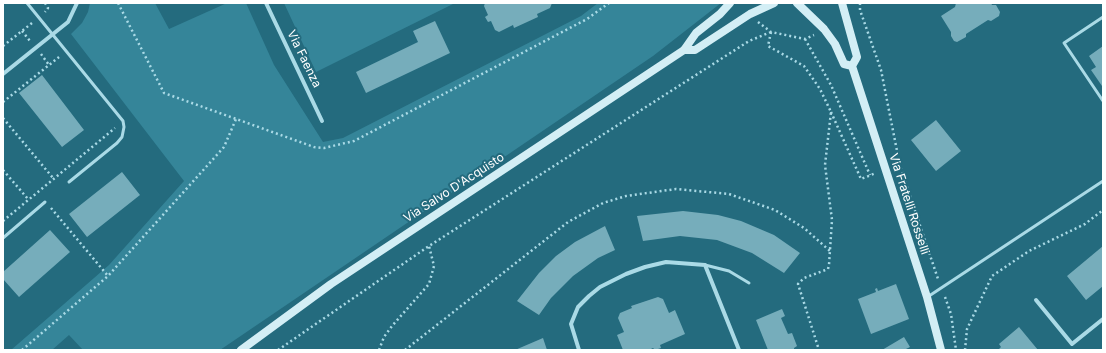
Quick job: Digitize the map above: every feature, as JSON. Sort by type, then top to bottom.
[{"type":"street","points":[[3,74],[68,22],[77,3]]},
{"type":"street","name":"Via Salvo D'Acquisto","points":[[241,350],[331,284],[684,50],[696,33],[720,14],[730,3]]},
{"type":"street","name":"Via Salvo D'Acquisto","points":[[684,50],[695,50],[750,14],[774,3]]},
{"type":"street","points":[[796,3],[806,3]]},
{"type":"street","name":"Via Fratelli Rosselli","points":[[796,3],[828,34],[835,44],[844,64],[852,66]]},
{"type":"street","name":"Via Fratelli Rosselli","points":[[842,3],[857,57],[852,66],[927,297],[941,350]]},
{"type":"street","name":"Via Faenza","points":[[266,4],[322,121]]},
{"type":"street","points":[[579,350],[570,324],[573,316],[589,296],[600,287],[645,267],[666,262],[705,265],[739,350]]},
{"type":"street","points":[[1036,300],[1072,344],[1103,318]]},
{"type":"lane","points":[[27,3],[122,121],[124,132],[122,137],[69,182]]},
{"type":"lane","name":"Via Faenza","points":[[266,4],[272,3]]},
{"type":"lane","points":[[1103,17],[1064,43],[1103,101]]},
{"type":"lane","points":[[927,297],[942,289],[1103,182]]},
{"type":"lane","points":[[3,238],[46,202]]},
{"type":"lane","points":[[705,265],[729,271],[749,283]]},
{"type":"path","points":[[3,46],[48,10],[45,3]]},
{"type":"path","points":[[118,3],[164,93],[314,147],[324,148],[354,141],[587,19],[609,3]]},
{"type":"path","points":[[860,3],[860,10],[881,70],[900,166],[951,314],[956,350]]},
{"type":"path","points":[[771,32],[768,46],[804,66],[820,90],[861,179],[900,166]]},
{"type":"path","points":[[278,350],[429,246],[750,41],[771,32],[805,39],[831,85],[870,175]]},
{"type":"path","points":[[3,102],[66,52]]},
{"type":"path","points":[[819,350],[798,284],[804,278],[828,269],[832,220],[825,165],[831,112]]},
{"type":"path","points":[[3,118],[53,178]]},
{"type":"path","points":[[22,350],[108,276],[224,147],[236,119]]},
{"type":"path","points":[[3,221],[122,121]]},
{"type":"path","points":[[3,170],[28,199]]},
{"type":"path","points":[[405,350],[568,222],[603,203],[626,196],[676,189],[729,194],[775,210],[804,228],[830,251]]},
{"type":"path","points":[[37,192],[108,276]]},
{"type":"path","points":[[966,350],[967,329],[992,276],[1029,252],[1085,224],[1103,210]]},
{"type":"path","points":[[378,350],[384,337],[392,326],[431,281],[434,266],[429,246]]},
{"type":"shaded area","points":[[90,3],[155,3],[169,29],[227,3],[246,3],[274,65],[323,142],[343,138],[581,16],[598,3],[721,3],[653,56],[220,350],[83,350],[69,335],[52,350],[11,350],[109,265],[184,181],[71,34],[82,23],[88,12]]},
{"type":"shaded area","points":[[284,3],[455,3],[316,72]]},
{"type":"building","points":[[485,3],[552,3],[550,8],[537,14],[538,17],[514,28],[513,25],[499,32],[495,30],[491,21],[488,22],[485,17],[488,15],[484,6]]},
{"type":"building","points":[[956,3],[991,3],[992,5],[996,5],[1000,12],[999,16],[991,21],[988,20],[966,34],[966,37],[957,42],[954,41],[951,36],[951,32],[941,16],[955,7]]},
{"type":"building","points":[[435,21],[450,53],[366,93],[356,72],[418,42],[413,31]]},
{"type":"building","points":[[1103,46],[1102,86],[1091,70],[1096,67],[1089,56]]},
{"type":"building","points":[[42,75],[84,130],[62,147],[19,93]]},
{"type":"building","points":[[936,120],[961,151],[936,171],[911,140]]},
{"type":"building","points":[[122,172],[140,195],[87,237],[69,214]]},
{"type":"building","points":[[683,211],[718,215],[741,221],[774,235],[800,253],[784,273],[752,253],[717,240],[680,236],[643,241],[637,216]]},
{"type":"building","points":[[605,226],[615,250],[598,258],[573,276],[551,298],[539,315],[517,301],[539,273],[556,256],[575,242]]},
{"type":"building","points":[[50,230],[70,252],[19,297],[3,279],[3,272]]},
{"type":"building","points":[[1103,246],[1103,286],[1086,300],[1067,276]]},
{"type":"building","points":[[896,284],[909,319],[871,334],[858,299],[876,292],[875,289],[877,288],[878,291]]},
{"type":"building","points":[[658,297],[663,299],[669,313],[675,310],[685,334],[660,345],[661,348],[655,350],[653,348],[649,350],[623,350],[617,335],[624,332],[618,318],[620,313],[632,308],[631,306]]},
{"type":"building","points":[[782,309],[785,316],[781,318],[788,334],[792,333],[797,346],[794,350],[768,350],[756,320]]},
{"type":"building","points":[[1019,327],[1038,350],[998,350],[1001,347],[999,344]]},
{"type":"building","points":[[904,337],[910,347],[904,350],[882,350]]},
{"type":"building","points":[[543,338],[547,350],[515,350]]}]
